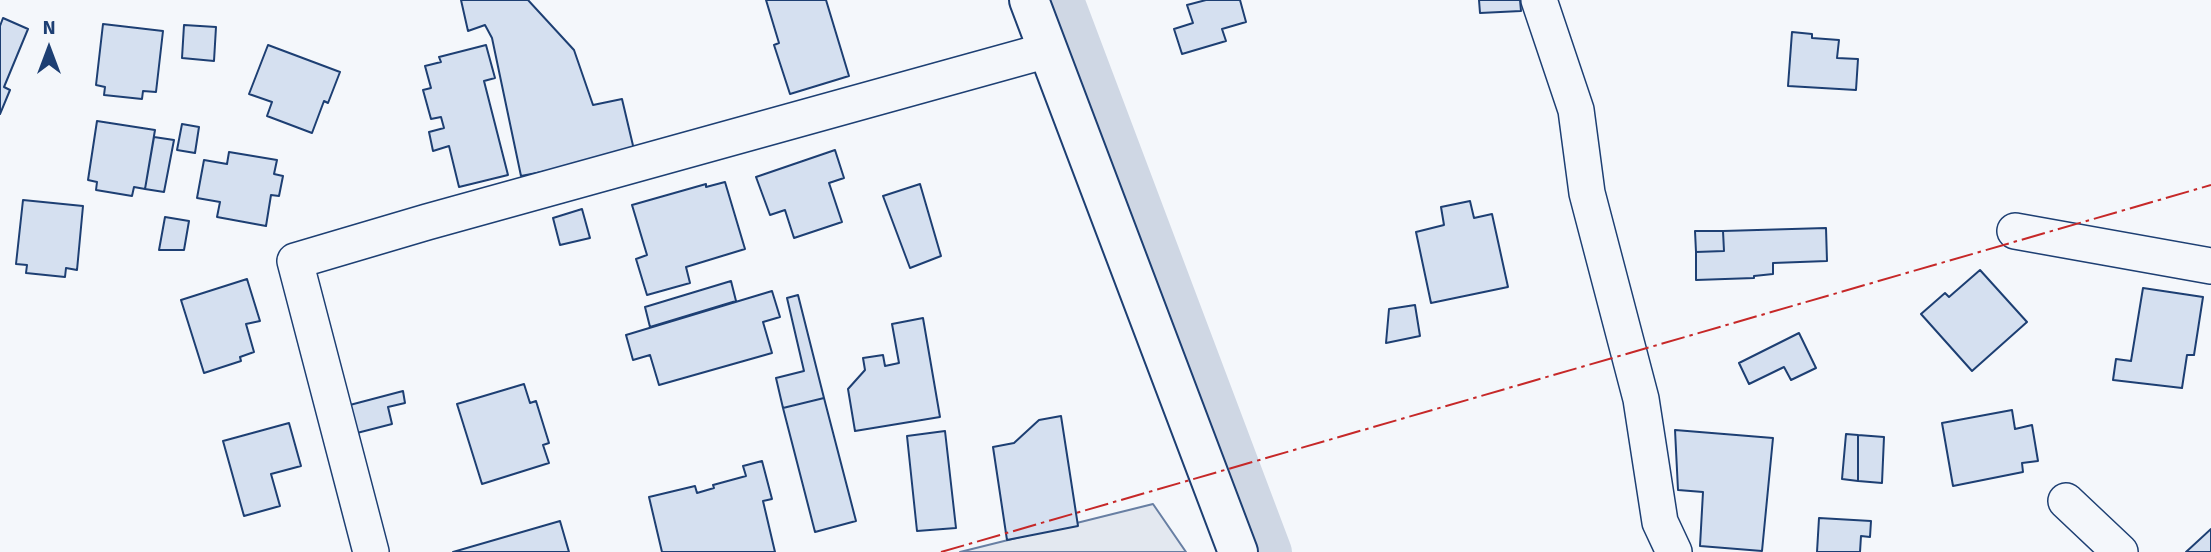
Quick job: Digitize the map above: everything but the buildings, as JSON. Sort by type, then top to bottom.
[{"type":"street","points":[[1029,0],[1238,552]]},
{"type":"street","points":[[1539,0],[1576,110],[1587,193],[1641,399],[1660,522],[1674,552]]},
{"type":"street","points":[[371,552],[295,261],[427,222],[1048,51]]},
{"type":"street","points":[[2015,230],[2211,266]]},
{"type":"street","points":[[2066,501],[2120,552]]},
{"type":"shaded area","points":[[1153,504],[1186,552],[960,552]]},
{"type":"waterway","points":[[1064,0],[1272,552]]},
{"type":"power","points":[[941,552],[2211,185]]}]
